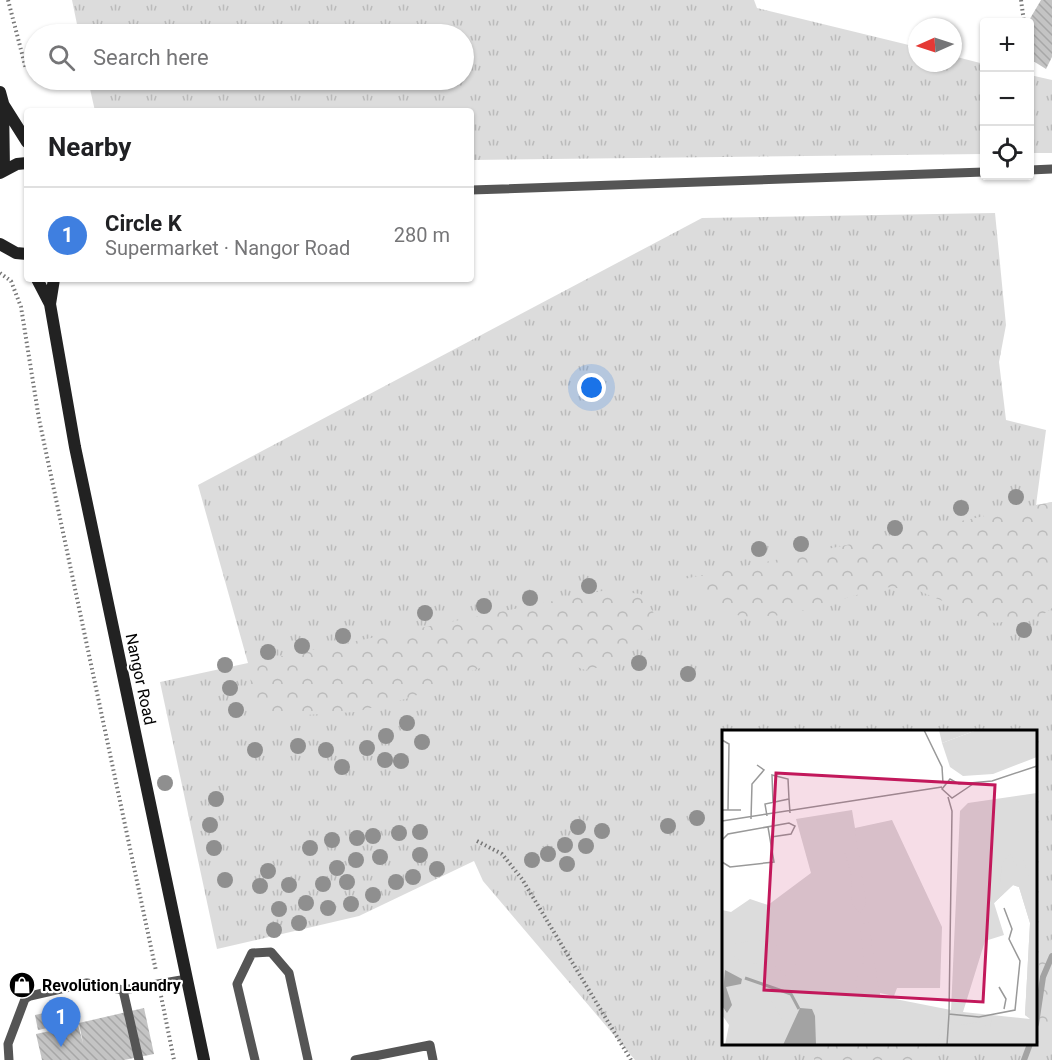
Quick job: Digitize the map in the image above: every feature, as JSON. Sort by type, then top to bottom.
[{"type":"main road","points":[[1,98],[24,137]]},
{"type":"main road","points":[[1,98],[2,172],[24,164]]},
{"type":"main road","points":[[0,244],[24,255]]},
{"type":"main road","name":"Nangor Road","points":[[39,282],[50,304],[75,447],[204,1060]]},
{"type":"main road","name":"Nangor Road","points":[[50,304],[54,282]]},
{"type":"lane","points":[[1034,170],[1052,169]]},
{"type":"lane","points":[[474,190],[980,172]]},
{"type":"lane","points":[[255,1060],[237,984],[252,953],[271,952],[289,973],[308,1060]]},
{"type":"lane","points":[[9,1060],[8,1044],[25,999],[30,996],[87,983],[123,990],[187,979]]},
{"type":"lane","points":[[123,990],[139,1060]]},
{"type":"lane","points":[[355,1060],[430,1045],[433,1060]]},
{"type":"path","points":[[8,0],[24,61]]},
{"type":"path","points":[[1021,0],[1023,18]]},
{"type":"path","points":[[0,273],[11,281],[21,307],[39,419],[174,1060]]},
{"type":"path","points":[[477,841],[502,854],[522,879],[631,1060]]},
{"type":"green space","points":[[72,0],[754,0],[757,8],[908,45],[908,72],[962,72],[962,58],[980,63],[980,154],[474,160],[474,108],[94,108],[90,90],[474,90],[474,24],[77,24]]},
{"type":"green space","points":[[1034,76],[1052,80],[1052,153],[1034,153]]},
{"type":"green space","points":[[995,213],[1006,325],[999,362],[1006,420],[1046,430],[1036,505],[1052,502],[1052,1060],[635,1060],[483,881],[474,861],[359,916],[217,949],[160,682],[248,663],[198,485],[702,218]]},
{"type":"green space","points":[[1052,502],[1052,608],[1038,618],[994,623],[917,590],[885,587],[786,615],[750,617],[723,613],[703,599],[684,579]]},
{"type":"green space","points":[[607,590],[641,594],[655,615],[651,638],[606,666],[585,670],[561,661],[489,665],[448,679],[413,697],[355,712],[256,718],[248,663]]},
{"type":"green space","points":[[1052,939],[1052,1039],[1037,1031],[1037,982],[1040,957]]},
{"type":"green space","points":[[816,1045],[927,1045],[922,1060],[814,1060]]},
{"type":"building","points":[[1041,0],[1052,0],[1052,57],[1046,69],[1034,62],[1034,18],[1030,18]]},
{"type":"building","points":[[73,1007],[76,1022],[38,1030],[35,1015]]},
{"type":"building","points":[[144,1008],[154,1054],[124,1060],[42,1060],[36,1034],[78,1025],[83,1043],[79,1023]]},
{"type":"waterway","points":[[1037,1017],[1043,977],[1052,956]]},
{"type":"waterway","points":[[1024,1060],[1030,1045]]},
{"type":"place","name":"Revolution Laundry","points":[[22,985]]},
{"type":"place","name":"Circle K","points":[[61,1047]]}]
